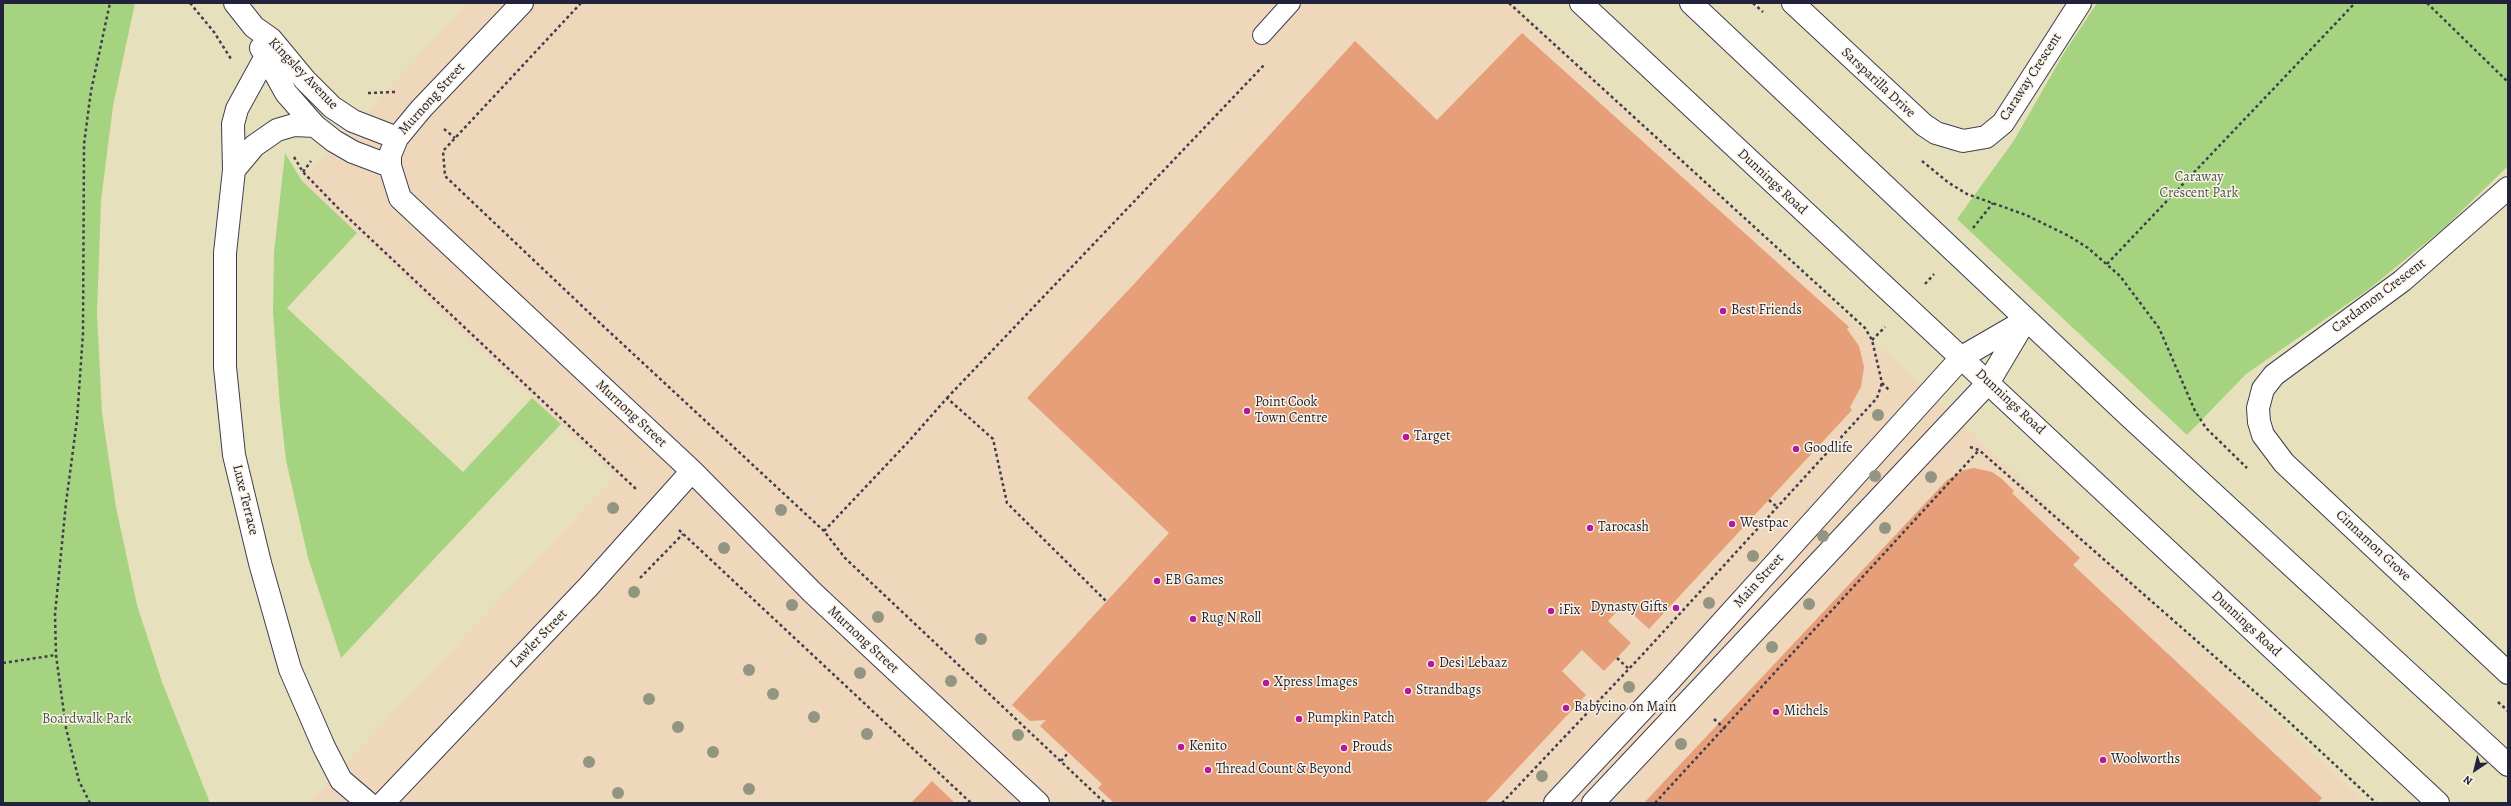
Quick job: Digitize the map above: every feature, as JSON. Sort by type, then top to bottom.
[{"type":"street","name":"Kingsley Avenue","points":[[235,3],[254,27],[271,39],[305,80],[337,111],[353,121],[397,138]]},
{"type":"street","name":"Dunnings Road","points":[[1581,3],[1962,357],[2438,803]]},
{"type":"street","points":[[1691,3],[2026,320],[2508,765]]},
{"type":"street","name":"Sarsparilla Drive","points":[[1793,3],[1924,125],[1951,139],[1974,141]]},
{"type":"street","name":"Caraway Crescent","points":[[1974,141],[1986,137],[2003,123],[2080,3]]},
{"type":"street","name":"Murnong Street","points":[[515,5],[420,109],[397,138],[390,155],[390,166],[400,198],[692,471],[813,593],[1038,803]]},
{"type":"street","name":"Kingsley Avenue","points":[[254,27],[266,58],[286,93],[315,126],[334,141],[353,152],[390,166]]},
{"type":"street","name":"Luxe Terrace","points":[[266,58],[237,109],[233,124],[234,170],[225,253],[225,367],[234,456],[260,563],[290,669],[324,747],[342,780],[368,803]]},
{"type":"street","points":[[234,170],[254,146],[277,130],[294,125],[315,126]]},
{"type":"street","name":"Cardamon Crescent","points":[[2258,408],[2263,390],[2274,375],[2402,281],[2508,188]]},
{"type":"street","name":"Main Street","points":[[1555,803],[1671,679],[1962,357],[2026,320]]},
{"type":"street","points":[[1593,803],[1988,383],[2026,320]]},
{"type":"street","name":"Cinnamon Grove","points":[[2258,408],[2259,422],[2263,436],[2284,463],[2508,673]]},
{"type":"street","name":"Lawler Street","points":[[382,803],[589,586],[692,471]]},
{"type":"lane","points":[[1262,35],[1291,3]]},
{"type":"path","points":[[90,803],[80,781],[66,728],[56,654],[58,570],[77,420],[83,333],[84,144],[91,91],[110,3]]},
{"type":"path","points":[[190,3],[214,32],[249,88]]},
{"type":"path","points":[[581,3],[443,151],[445,176],[824,531],[845,558],[1105,803]]},
{"type":"path","points":[[1754,3],[1765,14]]},
{"type":"path","points":[[2107,264],[2355,3]]},
{"type":"path","points":[[2427,3],[2508,82]]},
{"type":"path","points":[[824,531],[909,441],[947,398],[1267,61]]},
{"type":"path","points":[[277,130],[303,172],[340,210],[971,803]]},
{"type":"path","points":[[1917,157],[1932,171],[1967,194],[2049,225],[2088,248],[2107,264],[2135,294],[2159,328],[2190,403],[2206,428],[2252,471]]},
{"type":"path","points":[[1502,803],[1629,669],[1877,398],[1882,383]]},
{"type":"path","points":[[947,398],[993,439],[1007,503],[1107,602]]},
{"type":"path","points":[[1655,803],[1979,450]]},
{"type":"path","points":[[1769,500],[1777,507]]},
{"type":"path","points":[[3,663],[56,654]]},
{"type":"path","points":[[1617,658],[1629,669]]},
{"type":"path","points":[[2496,700],[2508,711]]},
{"type":"path","points":[[1061,761],[1068,753]]},
{"type":"shaded area","name":"Point Cook Town Centre","points":[[468,3],[1513,3],[2366,803],[309,803],[615,476],[302,181]]},
{"type":"green space","name":"Boardwalk Park","points":[[3,3],[135,3],[113,106],[101,201],[97,313],[102,413],[116,507],[137,605],[162,682],[210,803],[3,803]]},
{"type":"green space","name":"Caraway Crescent Park","points":[[2097,3],[2508,3],[2508,166],[2445,227],[2369,289],[2246,374],[2187,435],[1957,219],[2013,142],[2064,53]]},
{"type":"green space","points":[[285,153],[302,181],[357,233],[287,308],[463,472],[532,398],[561,424],[341,658],[308,558],[286,460],[280,407],[273,312],[274,253]]},
{"type":"building","points":[[1522,33],[1849,327],[1847,329],[1859,346],[1864,367],[1861,387],[1850,407],[1852,410],[1649,629],[1623,605],[1608,621],[1631,643],[1604,671],[1582,650],[1562,671],[1586,695],[1485,803],[1114,803],[1098,788],[1102,784],[1040,726],[1046,720],[1030,721],[1012,705],[1169,533],[1027,398],[1135,283],[1355,41],[1437,120]]},
{"type":"building","points":[[1974,468],[1992,472],[2001,478],[2014,491],[2012,493],[2080,558],[2073,565],[2322,798],[2318,803],[1644,803],[1947,480],[1964,470]]},
{"type":"building","points":[[932,781],[955,803],[911,803]]},
{"type":"place","name":"Best Friends","points":[[1723,311]]},
{"type":"place","name":"Point Cook Town Centre","points":[[1247,411]]},
{"type":"place","name":"Target","points":[[1406,437]]},
{"type":"place","name":"Goodlife","points":[[1796,449]]},
{"type":"place","name":"Westpac","points":[[1732,524]]},
{"type":"place","name":"Tarocash","points":[[1590,528]]},
{"type":"place","name":"EB Games","points":[[1157,581]]},
{"type":"place","name":"Dynasty Gifts","points":[[1676,608]]},
{"type":"place","name":"iFix","points":[[1551,611]]},
{"type":"place","name":"Rug N Roll","points":[[1193,619]]},
{"type":"place","name":"Desi Lebaaz","points":[[1431,664]]},
{"type":"place","name":"Xpress Images","points":[[1266,683]]},
{"type":"place","name":"Strandbags","points":[[1408,691]]},
{"type":"place","name":"Babycino on Main","points":[[1566,708]]},
{"type":"place","name":"Michels","points":[[1776,712]]},
{"type":"place","name":"Pumpkin Patch","points":[[1299,719]]},
{"type":"place","name":"Kenito","points":[[1181,747]]},
{"type":"place","name":"Prouds","points":[[1344,748]]},
{"type":"place","name":"Woolworths","points":[[2103,760]]},
{"type":"place","name":"Thread Count & Beyond","points":[[1208,770]]}]
